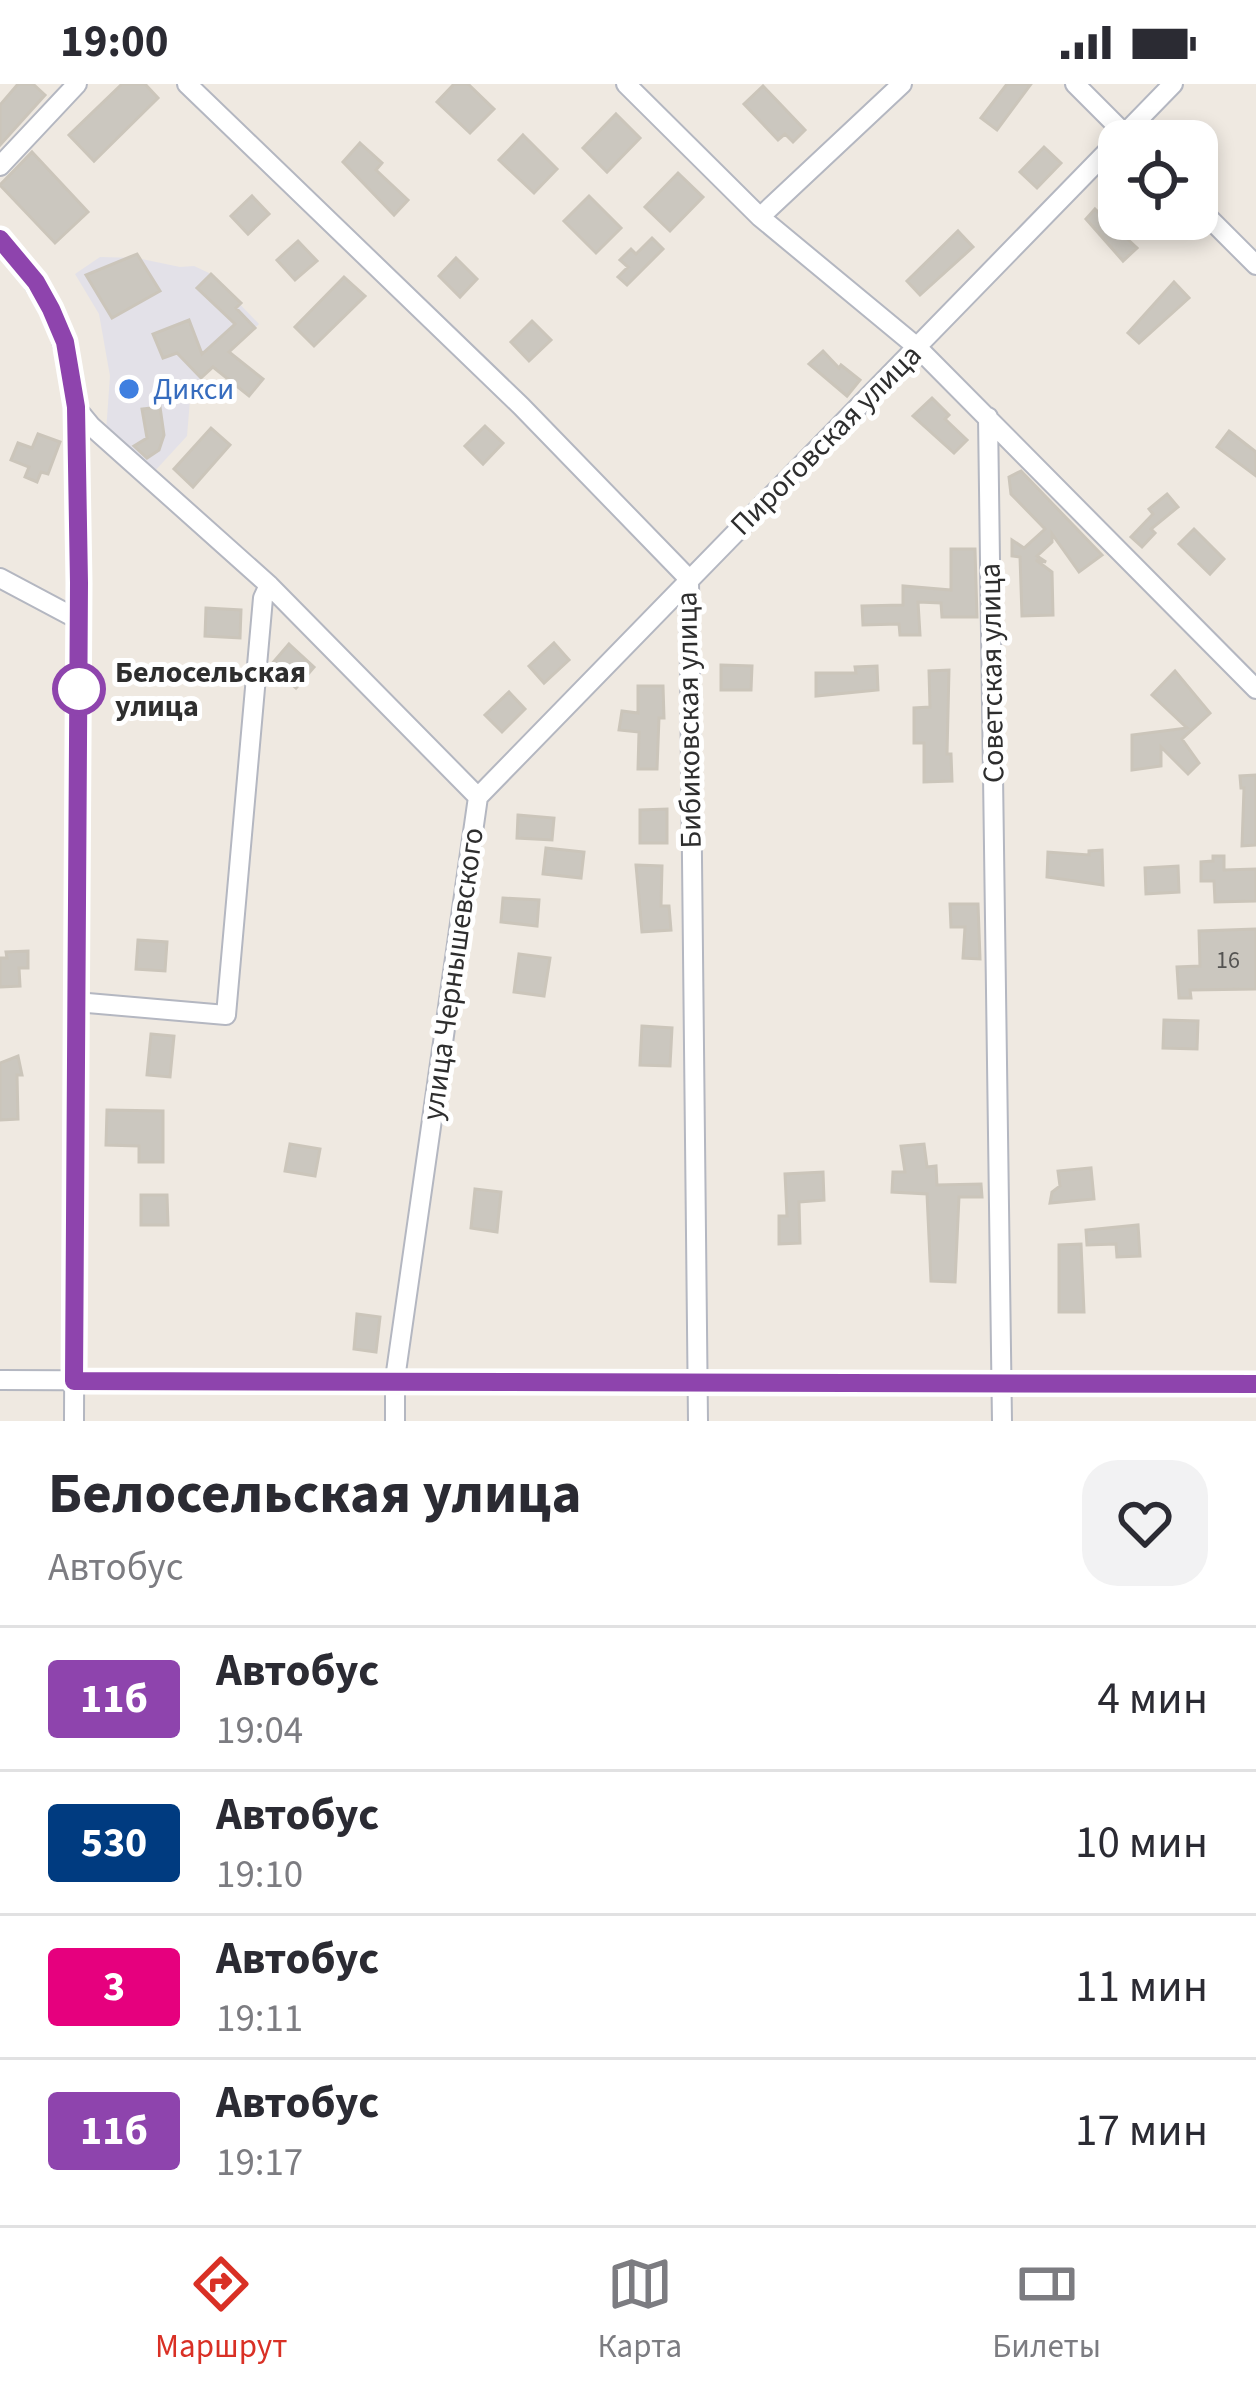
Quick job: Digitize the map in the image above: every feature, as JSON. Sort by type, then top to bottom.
[{"type":"street","points":[[0,166],[77,84]]},
{"type":"street","name":"Бибиковская улица","points":[[187,84],[521,406],[689,579],[698,1421]]},
{"type":"street","points":[[626,84],[760,217],[917,347],[1256,688]]},
{"type":"street","points":[[760,217],[902,84]]},
{"type":"street","points":[[1075,84],[1111,120]]},
{"type":"street","name":"Пироговская улица","points":[[1141,120],[1173,84]]},
{"type":"street","name":"Пироговская улица","points":[[478,797],[1098,165]]},
{"type":"street","points":[[1218,227],[1256,265]]},
{"type":"street","points":[[0,239],[36,282],[51,309],[65,342],[76,407],[74,1421]]},
{"type":"street","name":"улица Чернышевского","points":[[76,407],[91,426],[269,585],[478,797],[395,1379],[395,1421]]},
{"type":"street","name":"Советская улица","points":[[988,417],[1002,1421]]},
{"type":"street","points":[[0,578],[79,620]]},
{"type":"street","points":[[76,1002],[226,1015],[263,598],[269,585]]},
{"type":"street","points":[[0,1380],[1256,1384]]},
{"type":"shaded area","points":[[100,257],[194,266],[211,274],[259,324],[191,388],[187,436],[153,473],[106,432],[110,376],[99,314],[75,274]]},
{"type":"building","points":[[18,84],[33,84],[45,95],[0,145],[0,105]]},
{"type":"building","points":[[122,84],[145,84],[158,98],[94,161],[69,135]]},
{"type":"building","points":[[454,84],[468,84],[494,109],[470,133],[437,102]]},
{"type":"building","points":[[1007,84],[1031,84],[997,130],[981,118]]},
{"type":"building","points":[[763,86],[805,130],[793,142],[785,134],[778,140],[744,104]]},
{"type":"building","points":[[616,114],[640,138],[607,172],[583,148]]},
{"type":"building","points":[[523,135],[557,169],[534,193],[499,160]]},
{"type":"building","points":[[360,143],[382,163],[376,170],[408,200],[394,215],[343,162]]},
{"type":"building","points":[[1044,147],[1061,163],[1037,188],[1020,172]]},
{"type":"building","points":[[32,152],[88,212],[55,243],[0,185]]},
{"type":"building","points":[[678,173],[703,197],[670,231],[645,207]]},
{"type":"building","points":[[252,196],[269,214],[248,234],[231,216]]},
{"type":"building","points":[[589,196],[621,228],[596,253],[564,221]]},
{"type":"building","points":[[1095,209],[1098,212],[1098,233],[1086,219]]},
{"type":"building","points":[[958,231],[973,247],[920,295],[907,281]]},
{"type":"building","points":[[652,238],[663,249],[627,285],[618,277],[628,267],[620,260],[631,249],[636,254]]},
{"type":"building","points":[[1104,240],[1128,240],[1137,248],[1123,261]]},
{"type":"building","points":[[298,241],[317,261],[295,280],[277,260]]},
{"type":"building","points":[[137,254],[160,291],[112,318],[86,275]]},
{"type":"building","points":[[456,258],[477,279],[460,297],[439,276]]},
{"type":"building","points":[[211,274],[241,303],[236,308],[255,328],[229,352],[263,379],[249,396],[213,367],[201,378],[177,353],[163,358],[153,334],[189,320],[202,354],[235,324],[197,288]]},
{"type":"building","points":[[344,277],[365,296],[314,346],[295,327]]},
{"type":"building","points":[[1174,282],[1189,298],[1139,343],[1128,333]]},
{"type":"building","points":[[532,321],[551,340],[529,361],[511,342]]},
{"type":"building","points":[[823,351],[860,380],[847,396],[809,364]]},
{"type":"building","points":[[932,398],[967,440],[954,453],[913,416]]},
{"type":"building","points":[[160,407],[164,435],[159,450],[147,458],[134,446],[147,438],[142,409]]},
{"type":"building","points":[[485,426],[503,443],[483,464],[465,446]]},
{"type":"building","points":[[211,428],[230,445],[193,487],[174,469]]},
{"type":"building","points":[[1229,431],[1256,452],[1256,476],[1217,447]]},
{"type":"building","points":[[38,434],[60,442],[48,474],[41,472],[37,482],[25,477],[29,467],[11,460],[18,443],[32,448]]},
{"type":"building","points":[[1021,471],[1102,555],[1079,572],[1052,534],[1052,542],[1037,556],[1046,562],[1036,560],[1052,572],[1053,615],[1022,616],[1020,557],[1012,556],[1012,540],[1024,548],[1045,529],[1011,494],[1009,477]]},
{"type":"building","points":[[1167,494],[1178,507],[1151,529],[1155,533],[1142,547],[1131,537],[1153,514],[1149,509]]},
{"type":"building","points":[[1194,529],[1224,559],[1210,574],[1179,544]]},
{"type":"building","points":[[951,549],[975,549],[977,617],[942,617],[941,603],[918,602],[920,635],[900,635],[899,624],[863,625],[862,606],[903,605],[903,586],[951,590]]},
{"type":"building","points":[[206,608],[241,610],[240,638],[205,636]]},
{"type":"building","points":[[554,643],[569,660],[544,683],[529,666]]},
{"type":"building","points":[[289,644],[314,667],[296,688],[271,665]]},
{"type":"building","points":[[721,665],[752,666],[751,690],[721,690]]},
{"type":"building","points":[[877,666],[878,690],[816,696],[816,673],[856,673],[855,667]]},
{"type":"building","points":[[949,670],[947,754],[951,754],[952,781],[924,782],[924,743],[914,743],[914,708],[930,707],[929,671]]},
{"type":"building","points":[[1175,671],[1210,713],[1182,739],[1199,763],[1188,774],[1161,747],[1161,766],[1132,770],[1132,735],[1187,728],[1152,695]]},
{"type":"building","points":[[638,686],[663,686],[657,769],[638,769],[639,732],[619,730],[622,711],[638,713]]},
{"type":"building","points":[[509,692],[525,709],[502,732],[485,715]]},
{"type":"building","points":[[1256,775],[1256,845],[1242,846],[1244,788],[1240,776]]},
{"type":"building","points":[[667,809],[667,843],[640,843],[640,810]]},
{"type":"building","points":[[518,815],[554,818],[552,840],[517,838]]},
{"type":"building","points":[[546,848],[584,852],[581,878],[543,874]]},
{"type":"building","points":[[1102,850],[1103,885],[1047,877],[1048,852],[1089,855],[1089,851]]},
{"type":"building","points":[[1213,856],[1224,856],[1224,870],[1256,869],[1256,901],[1215,902],[1214,881],[1201,881],[1201,862],[1213,861]]},
{"type":"building","points":[[636,865],[662,866],[661,906],[669,906],[671,930],[642,932]]},
{"type":"building","points":[[1178,866],[1179,892],[1146,894],[1145,868]]},
{"type":"building","points":[[503,898],[539,900],[537,926],[501,922]]},
{"type":"building","points":[[950,904],[978,904],[980,959],[963,958],[965,927],[951,927]]},
{"type":"building","points":[[1256,929],[1256,989],[1190,990],[1191,998],[1179,998],[1177,967],[1200,966],[1199,931]]},
{"type":"building","points":[[138,940],[167,942],[165,971],[136,969]]},
{"type":"building","points":[[28,951],[28,968],[19,968],[20,986],[0,987],[0,958],[7,958],[6,952]]},
{"type":"building","points":[[519,954],[550,958],[544,996],[514,992]]},
{"type":"building","points":[[1164,1020],[1198,1021],[1197,1049],[1163,1048]]},
{"type":"building","points":[[642,1026],[672,1028],[670,1066],[640,1065]]},
{"type":"building","points":[[151,1034],[174,1036],[170,1077],[147,1075]]},
{"type":"building","points":[[18,1056],[22,1075],[17,1075],[18,1119],[0,1120],[0,1063]]},
{"type":"building","points":[[107,1110],[163,1111],[163,1162],[139,1162],[139,1146],[106,1145]]},
{"type":"building","points":[[290,1144],[320,1149],[315,1176],[285,1171]]},
{"type":"building","points":[[924,1144],[927,1167],[936,1166],[937,1185],[981,1184],[982,1197],[959,1197],[955,1282],[931,1281],[927,1194],[892,1192],[893,1172],[905,1172],[901,1146]]},
{"type":"building","points":[[1091,1168],[1094,1199],[1050,1203],[1052,1192],[1060,1186],[1058,1171]]},
{"type":"building","points":[[823,1172],[824,1200],[799,1202],[800,1243],[779,1244],[779,1216],[787,1216],[785,1174]]},
{"type":"building","points":[[475,1189],[501,1192],[497,1232],[471,1228]]},
{"type":"building","points":[[141,1195],[167,1195],[168,1225],[141,1225]]},
{"type":"building","points":[[1138,1225],[1140,1256],[1117,1257],[1116,1244],[1087,1245],[1086,1230]]},
{"type":"building","points":[[1081,1244],[1084,1312],[1059,1312],[1059,1245]]},
{"type":"building","points":[[357,1314],[380,1317],[376,1352],[354,1349]]},
{"type":"bus line","name":"11б","points":[[0,239],[36,282],[51,309],[65,342],[76,407],[74,1381],[1256,1384]]},
{"type":"place","name":"Дикси","points":[[129,389]]},
{"type":"place","name":"Белосельская улица","points":[[79,689]]}]
